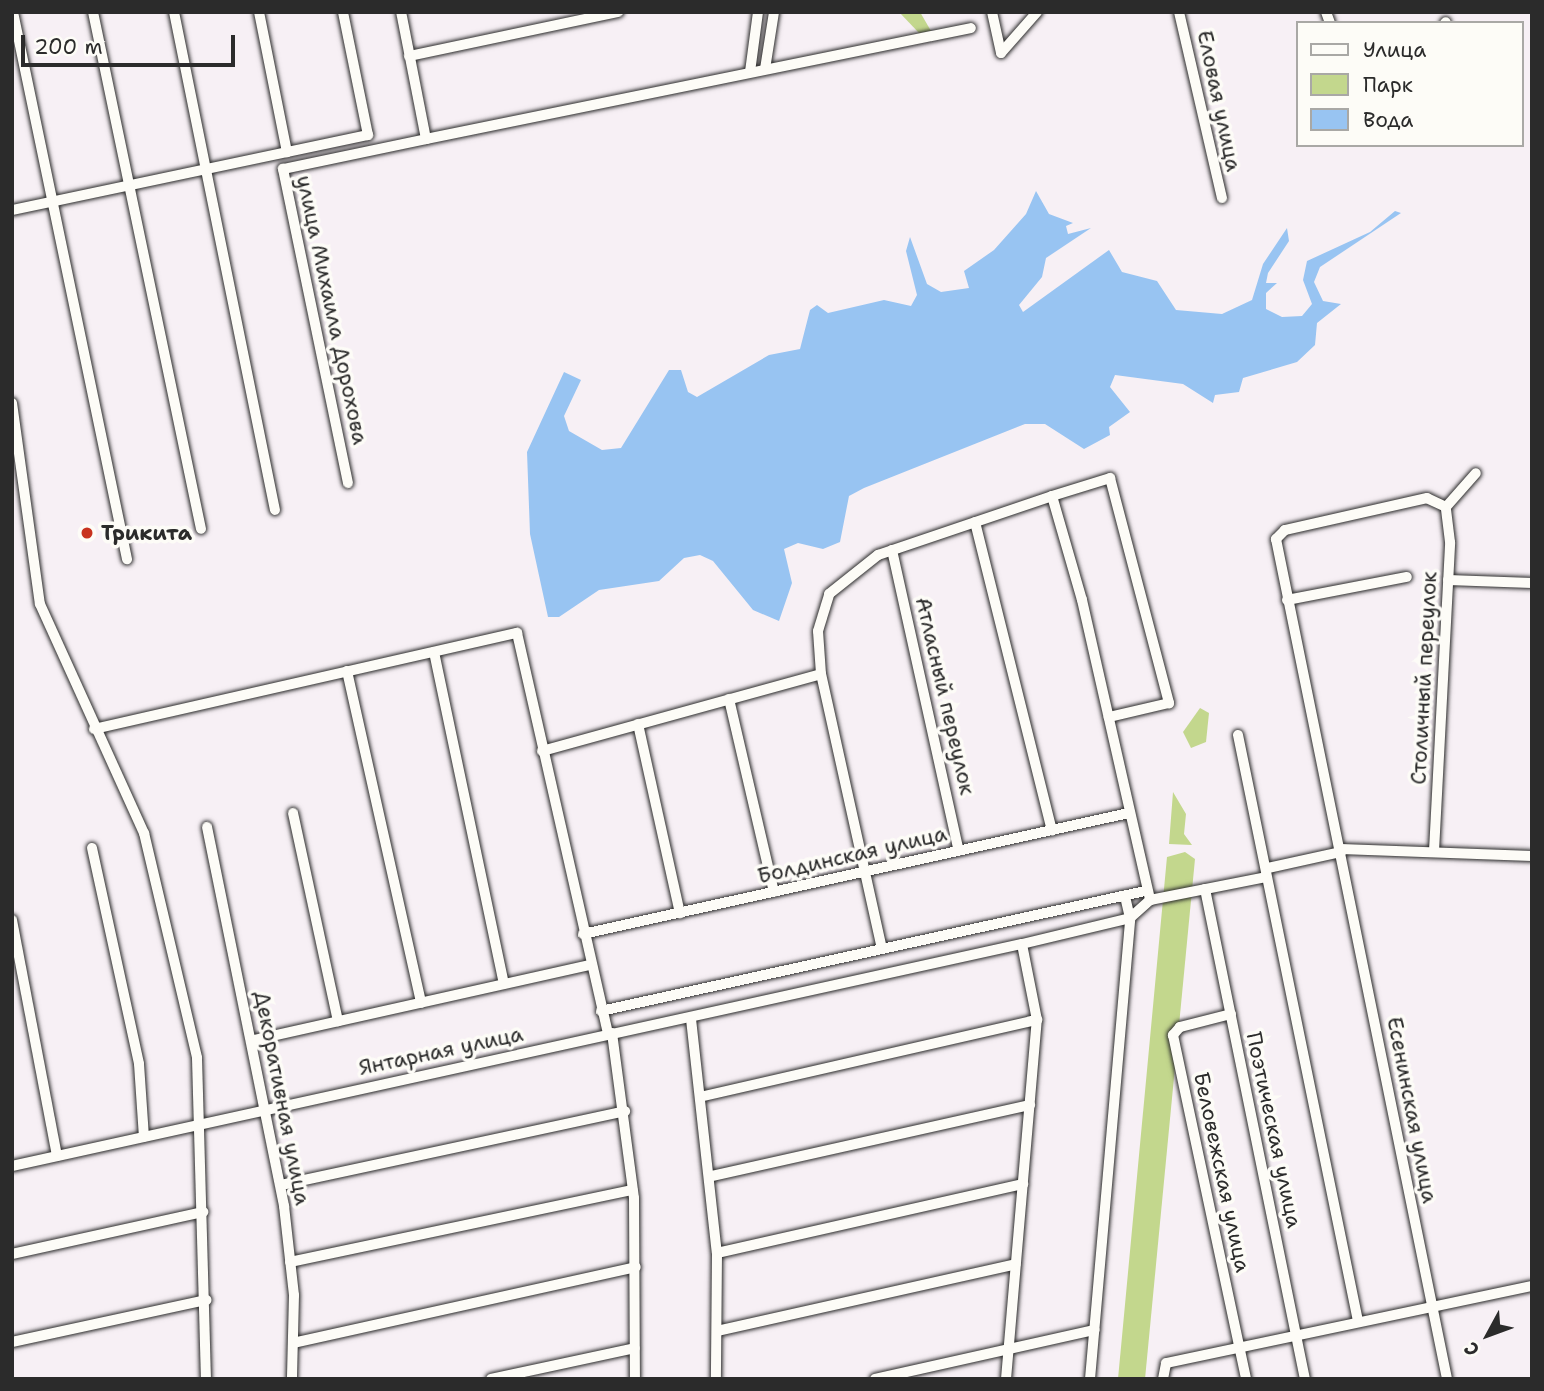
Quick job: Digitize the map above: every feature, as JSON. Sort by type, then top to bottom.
[{"type":"street","points":[[13,12],[127,559]]},
{"type":"street","points":[[93,12],[201,529]]},
{"type":"street","points":[[174,12],[275,510]]},
{"type":"street","points":[[259,12],[287,152]]},
{"type":"street","points":[[12,210],[368,135],[343,12]]},
{"type":"street","points":[[401,12],[426,139],[971,28]]},
{"type":"street","points":[[409,56],[618,12]]},
{"type":"street","points":[[750,72],[758,12]]},
{"type":"street","points":[[765,69],[774,12]]},
{"type":"street","points":[[992,12],[1000,53],[1037,12]]},
{"type":"street","name":"Еловая улица","points":[[1179,12],[1222,198]]},
{"type":"street","name":"улица Михаила Дорохова","points":[[348,482],[283,169],[426,139]]},
{"type":"street","points":[[12,403],[40,604],[94,729],[144,833],[197,1059],[207,1300],[206,1379]]},
{"type":"street","points":[[1446,507],[1476,473]]},
{"type":"street","points":[[882,949],[821,674],[818,631],[829,594],[855,568],[892,550],[1110,478],[1169,703],[1109,717]]},
{"type":"street","points":[[1052,496],[1109,717],[1147,895],[1130,918]]},
{"type":"street","name":"Есенинская улица","points":[[1446,507],[1427,498],[1278,534],[1287,600],[1341,851],[1447,1379]]},
{"type":"street","name":"Столичный переулок","points":[[1434,852],[1448,580],[1446,507]]},
{"type":"street","points":[[975,522],[1052,831]]},
{"type":"street","name":"Атласный переулок","points":[[892,550],[959,851]]},
{"type":"street","points":[[1287,600],[1407,577]]},
{"type":"street","points":[[1448,580],[1532,583]]},
{"type":"street","points":[[94,729],[517,633],[590,965],[601,1012],[610,1034],[625,1111],[633,1190],[636,1267],[635,1379]]},
{"type":"street","points":[[434,652],[504,984]]},
{"type":"street","points":[[347,671],[421,1003]]},
{"type":"street","points":[[542,751],[821,674]]},
{"type":"street","points":[[729,699],[774,892]]},
{"type":"street","points":[[638,724],[680,913]]},
{"type":"street","points":[[1238,735],[1358,1321]]},
{"type":"street","points":[[293,813],[338,1021]]},
{"type":"street","name":"Болдинская улица","points":[[583,934],[1129,813]]},
{"type":"street","name":"Декоративная улица","points":[[207,827],[269,1109],[281,1185],[290,1262],[292,1379]]},
{"type":"street","points":[[92,848],[139,1064],[144,1137]]},
{"type":"street","points":[[601,1012],[1125,895],[1205,889],[1341,851],[1532,856]]},
{"type":"street","name":"Поэтическая улица","points":[[1205,889],[1305,1379]]},
{"type":"street","points":[[1090,1379],[1130,918],[1125,895]]},
{"type":"street","name":"Янтарная улица","points":[[12,1166],[610,1034],[691,1019],[1130,918]]},
{"type":"street","points":[[12,920],[57,1156]]},
{"type":"street","points":[[1006,1379],[1037,1020],[1022,944]]},
{"type":"street","points":[[254,1040],[590,965]]},
{"type":"street","name":"Беловежская улица","points":[[1231,1014],[1181,1027],[1173,1035],[1246,1379]]},
{"type":"street","points":[[691,1019],[704,1096],[712,1176],[717,1254],[716,1379]]},
{"type":"street","points":[[704,1096],[1037,1020]]},
{"type":"street","points":[[712,1176],[1030,1105]]},
{"type":"street","points":[[281,1185],[625,1111]]},
{"type":"street","points":[[717,1254],[1023,1184]]},
{"type":"street","points":[[290,1262],[633,1190]]},
{"type":"street","points":[[12,1254],[203,1212]]},
{"type":"street","points":[[717,1331],[1016,1264]]},
{"type":"street","points":[[293,1342],[636,1267]]},
{"type":"street","points":[[1163,1379],[1166,1363],[1431,1305],[1532,1286]]},
{"type":"street","points":[[12,1342],[207,1300]]},
{"type":"street","points":[[875,1379],[1095,1330]]},
{"type":"street","points":[[491,1379],[635,1348]]},
{"type":"green space","points":[[899,12],[920,12],[931,31],[919,33]]},
{"type":"green space","points":[[1200,708],[1209,713],[1206,742],[1191,748],[1183,732]]},
{"type":"green space","points":[[1173,792],[1186,814],[1184,834],[1192,845],[1169,844]]},
{"type":"green space","points":[[1185,852],[1195,859],[1145,1379],[1118,1379],[1167,857]]},
{"type":"water","points":[[1036,191],[1049,214],[1073,223],[1066,226],[1068,234],[1091,228],[1046,258],[1042,277],[1019,305],[1023,312],[1109,250],[1122,272],[1157,281],[1176,310],[1222,314],[1252,300],[1263,264],[1287,228],[1289,241],[1268,273],[1266,283],[1277,283],[1266,293],[1266,309],[1282,317],[1302,316],[1312,304],[1303,280],[1307,261],[1370,232],[1395,211],[1401,213],[1320,267],[1314,282],[1323,301],[1341,304],[1317,323],[1315,345],[1297,362],[1243,378],[1239,392],[1215,395],[1213,403],[1183,384],[1115,375],[1110,387],[1130,412],[1109,427],[1110,435],[1084,449],[1045,424],[1025,424],[864,488],[849,496],[840,542],[823,549],[798,543],[784,549],[792,583],[779,621],[753,610],[713,561],[700,555],[684,558],[659,581],[599,590],[559,617],[548,617],[530,534],[527,452],[564,372],[581,380],[564,416],[569,431],[602,450],[621,448],[669,370],[681,370],[688,392],[697,397],[769,355],[800,349],[810,310],[817,305],[828,313],[884,300],[911,306],[917,295],[906,251],[910,237],[927,284],[941,292],[969,288],[964,271],[994,250],[1026,214]]},
{"type":"place","name":"Трикита","points":[[87,533]]}]
